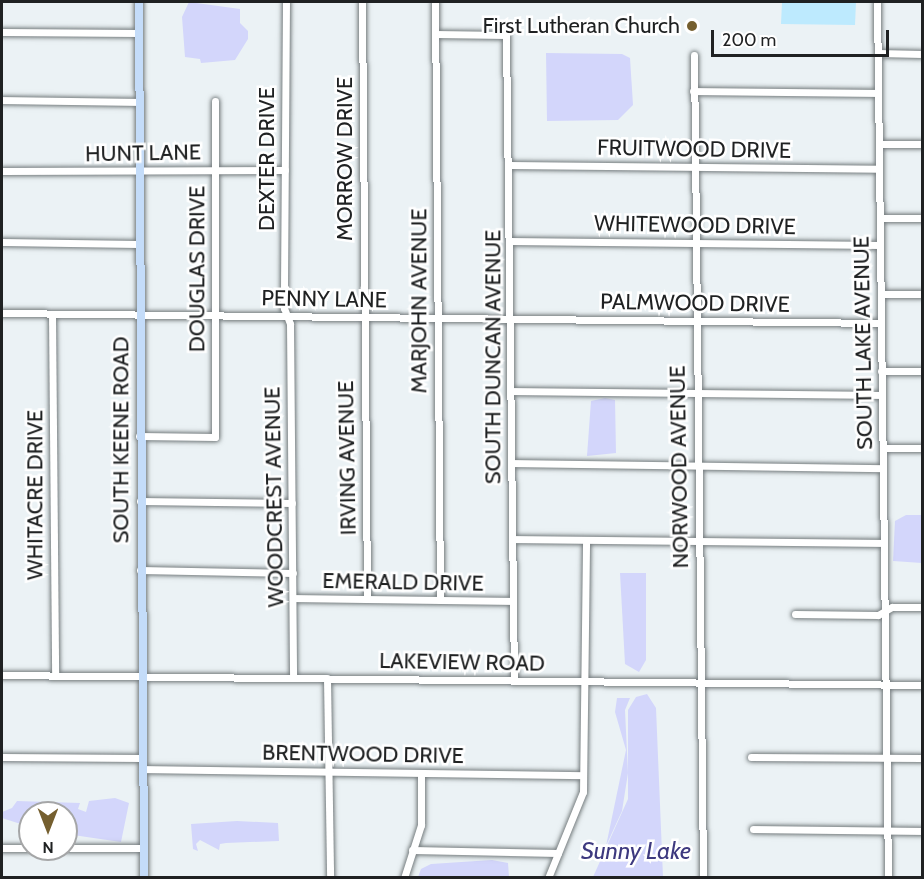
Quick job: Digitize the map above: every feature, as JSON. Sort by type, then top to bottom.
[{"type":"main road","name":"SOUTH KEENE ROAD","points":[[139,2],[138,314],[144,878]]},
{"type":"street","name":"DEXTER DRIVE","points":[[286,2],[284,308],[288,316]]},
{"type":"street","name":"MORROW DRIVE","points":[[362,2],[363,317]]},
{"type":"street","name":"MARJOHN AVENUE","points":[[435,2],[440,600]]},
{"type":"street","name":"SOUTH LAKE AVENUE","points":[[877,2],[888,878]]},
{"type":"street","points":[[2,32],[139,33]]},
{"type":"street","name":"SOUTH DUNCAN AVENUE","points":[[435,34],[506,35],[514,680]]},
{"type":"street","points":[[878,53],[922,54]]},
{"type":"street","name":"NORWOOD AVENUE","points":[[694,56],[703,878]]},
{"type":"street","points":[[693,91],[878,93]]},
{"type":"street","points":[[2,100],[139,102]]},
{"type":"street","name":"DOUGLAS DRIVE","points":[[139,436],[215,437],[215,101]]},
{"type":"street","points":[[879,144],[922,144]]},
{"type":"street","name":"FRUITWOOD DRIVE","points":[[509,165],[879,169]]},
{"type":"street","name":"HUNT LANE","points":[[2,171],[285,170]]},
{"type":"street","points":[[880,218],[922,218]]},
{"type":"street","name":"WHITEWOOD DRIVE","points":[[509,241],[880,245]]},
{"type":"street","points":[[2,242],[138,244]]},
{"type":"street","points":[[880,294],[922,294]]},
{"type":"street","name":"PENNY LANE","points":[[2,313],[510,319]]},
{"type":"street","name":"WHITACRE DRIVE","points":[[52,314],[55,675]]},
{"type":"street","name":"WOODCREST AVENUE","points":[[288,316],[293,678]]},
{"type":"street","name":"IRVING AVENUE","points":[[363,317],[367,599]]},
{"type":"street","name":"PALMWOOD DRIVE","points":[[510,319],[881,323]]},
{"type":"street","points":[[881,371],[922,372]]},
{"type":"street","points":[[511,391],[882,395]]},
{"type":"street","points":[[883,448],[922,448]]},
{"type":"street","points":[[512,464],[883,468]]},
{"type":"street","points":[[140,501],[292,503]]},
{"type":"street","points":[[512,539],[884,543]]},
{"type":"street","points":[[548,878],[581,804],[586,540]]},
{"type":"street","name":"EMERALD DRIVE","points":[[140,570],[292,573]]},
{"type":"street","name":"EMERALD DRIVE","points":[[293,598],[513,601]]},
{"type":"street","points":[[795,614],[878,615],[892,607],[922,607]]},
{"type":"street","name":"LAKEVIEW ROAD","points":[[2,675],[922,685]]},
{"type":"street","points":[[327,678],[330,878]]},
{"type":"street","points":[[752,756],[922,758]]},
{"type":"street","points":[[2,757],[142,758]]},
{"type":"street","name":"BRENTWOOD DRIVE","points":[[142,769],[583,775]]},
{"type":"street","points":[[404,878],[421,825],[422,773]]},
{"type":"street","points":[[753,829],[922,831]]},
{"type":"street","points":[[2,848],[18,848]]},
{"type":"street","points":[[78,848],[143,848]]},
{"type":"street","points":[[412,850],[558,852]]},
{"type":"shaded area","points":[[782,2],[856,2],[855,25],[781,24]]},
{"type":"water","points":[[189,2],[240,9],[240,23],[248,31],[248,39],[235,60],[201,63],[200,59],[185,57],[182,17]]},
{"type":"water","points":[[546,53],[622,54],[630,58],[633,105],[618,120],[547,121]]},
{"type":"water","points":[[605,398],[615,400],[616,453],[587,456],[591,401]]},
{"type":"water","points":[[906,515],[922,515],[922,563],[893,561],[895,521]]},
{"type":"water","points":[[620,573],[646,573],[646,660],[639,672],[625,664]]},
{"type":"water","name":"Sunny Lake","points":[[647,694],[656,708],[663,877],[593,877],[628,799],[628,710],[636,697]]},
{"type":"water","points":[[617,698],[630,698],[625,710],[628,773],[622,811],[606,846],[626,750],[615,712]]},
{"type":"water","points":[[115,798],[129,803],[121,842],[78,836],[78,809],[86,812],[89,801]]},
{"type":"water","points":[[17,801],[18,823],[2,818],[2,812],[12,808]]},
{"type":"water","points":[[237,821],[278,823],[279,841],[226,843],[220,844],[219,850],[200,840],[196,844],[198,851],[193,849],[191,824]]},
{"type":"water","points":[[492,860],[508,863],[509,877],[418,877],[421,869],[431,864]]},
{"type":"place","name":"First Lutheran Church","points":[[692,26]]}]
